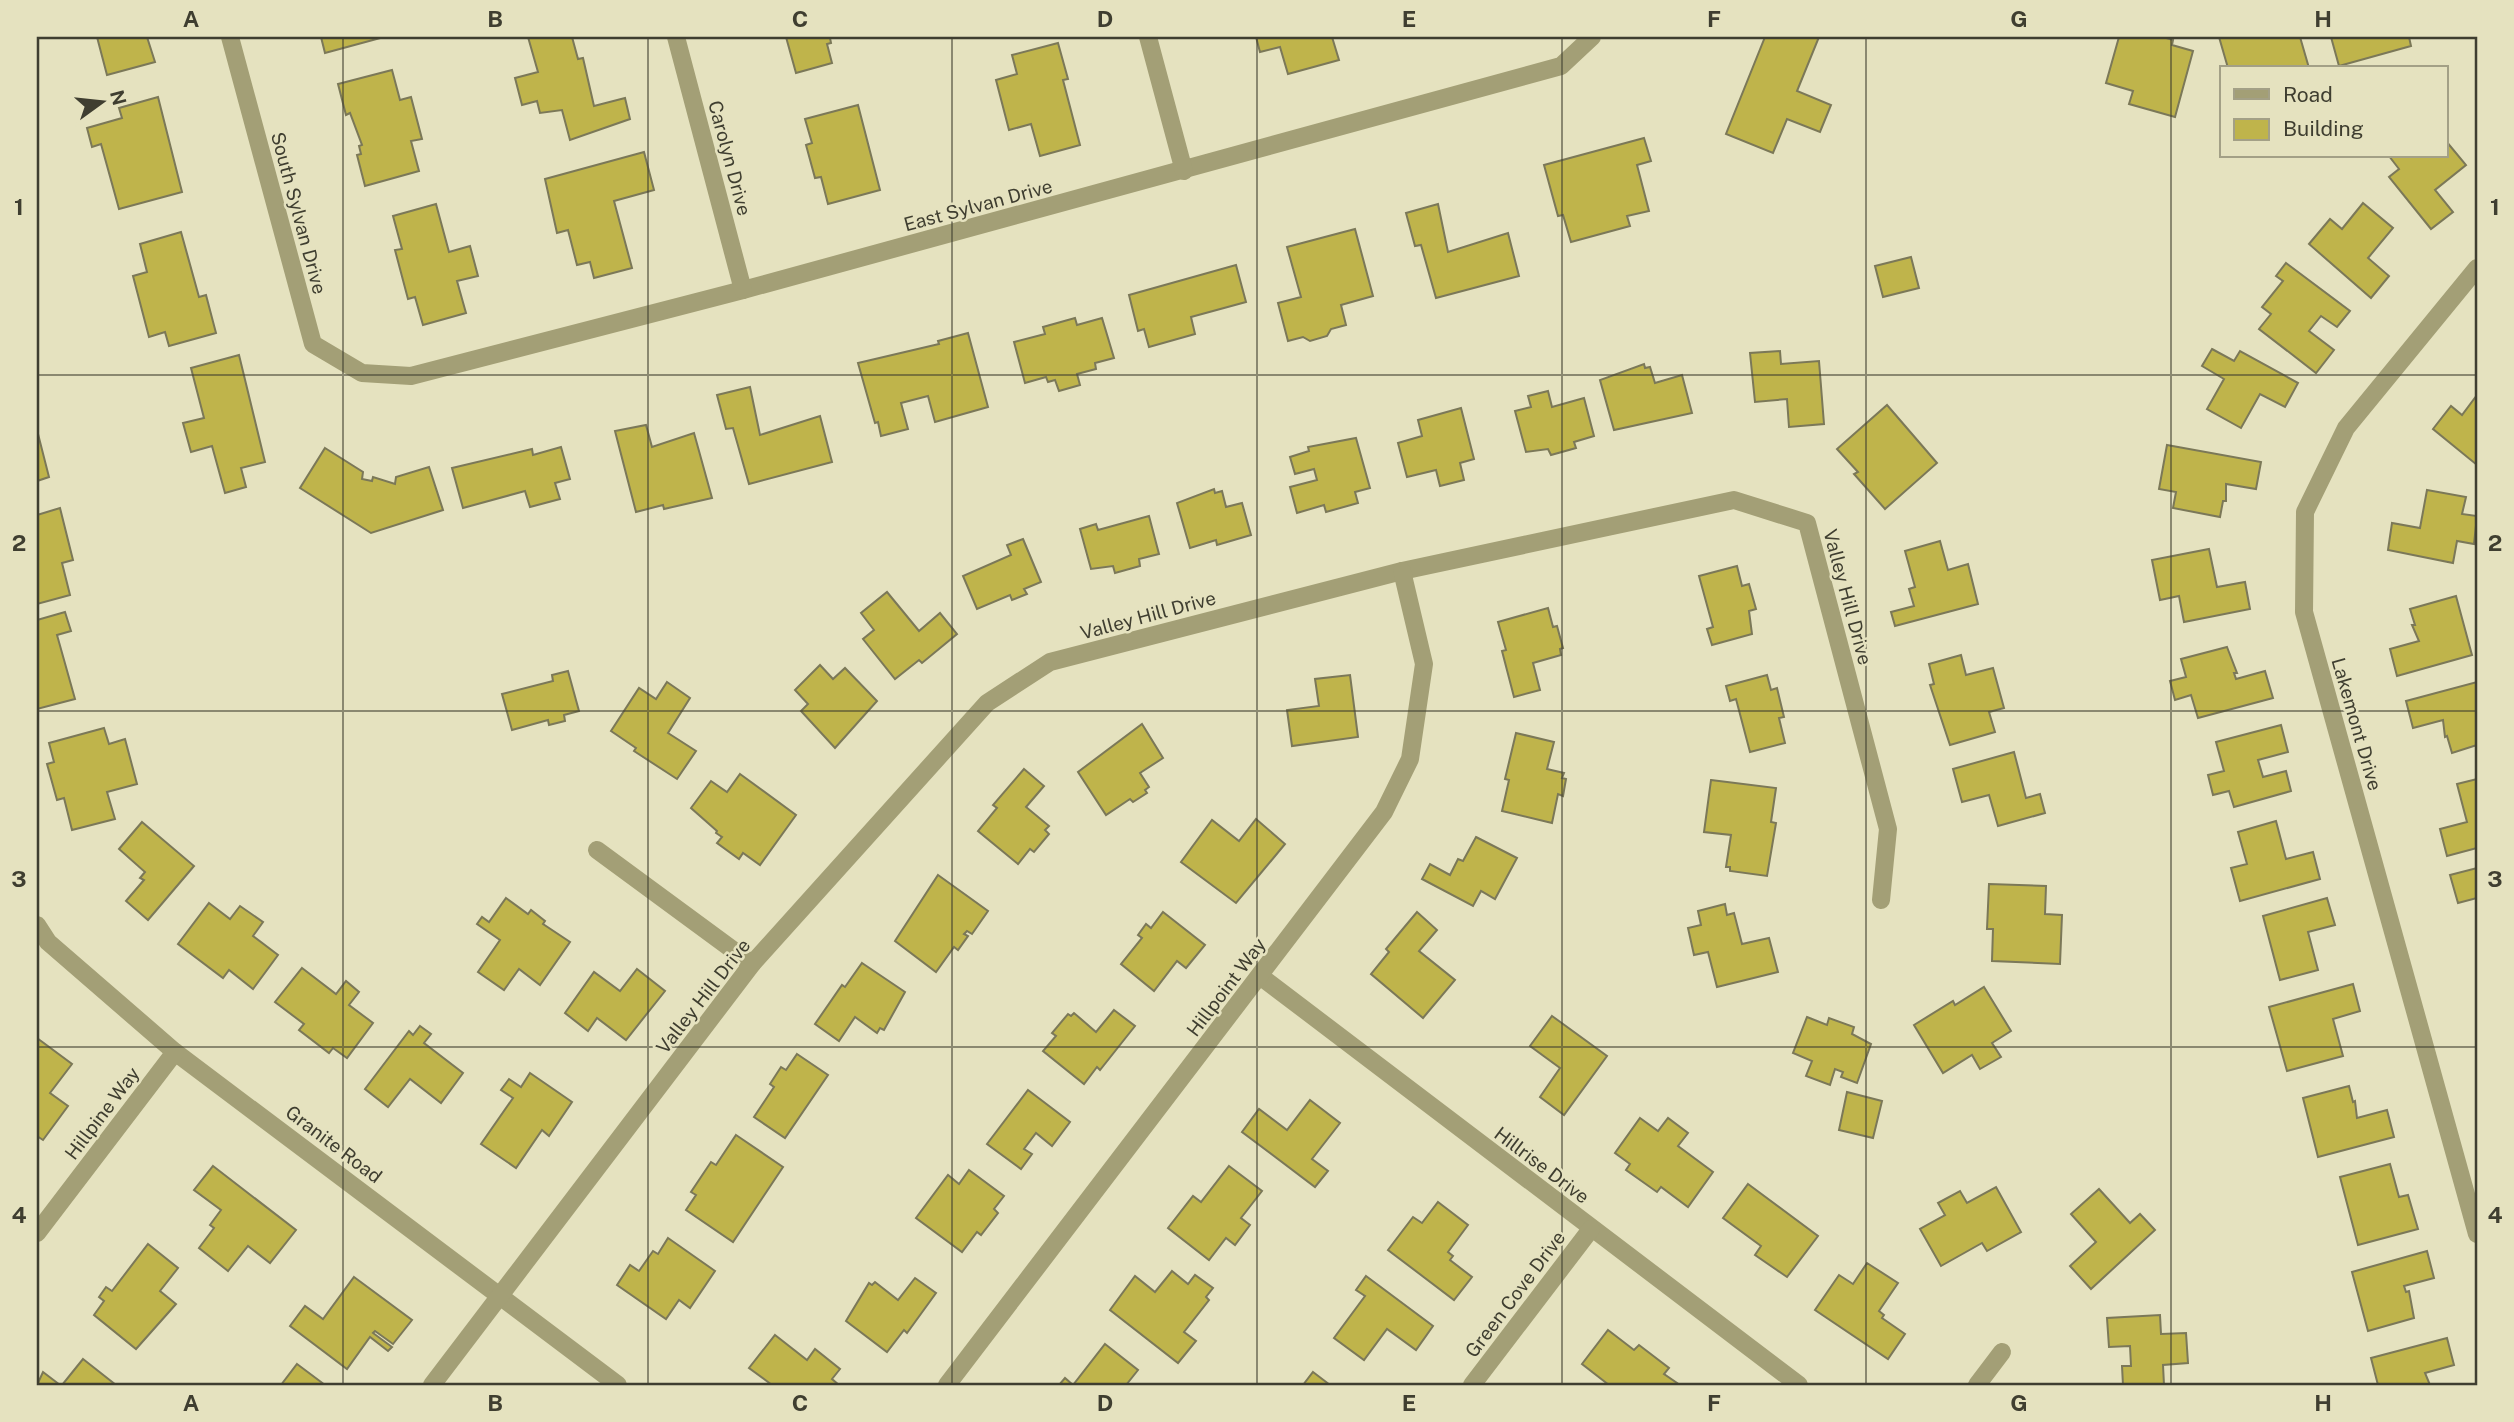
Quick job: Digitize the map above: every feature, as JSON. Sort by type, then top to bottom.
[{"type":"street","name":"South Sylvan Drive","points":[[230,37],[313,344],[362,373]]},
{"type":"street","name":"Carolyn Drive","points":[[676,37],[743,290]]},
{"type":"street","points":[[1148,37],[1184,171]]},
{"type":"street","name":"East Sylvan Drive","points":[[362,373],[411,376],[1184,171],[1561,66],[1592,37]]},
{"type":"street","name":"Lakemont Drive","points":[[2477,268],[2346,428],[2305,512],[2304,612],[2477,1234]]},
{"type":"street","name":"Valley Hill Drive","points":[[432,1385],[752,964],[987,703],[1051,662],[1402,571],[1734,500],[1807,523],[1888,829],[1881,900]]},
{"type":"street","name":"Hillpoint Way","points":[[947,1385],[1384,812],[1410,759],[1424,664],[1402,571]]},
{"type":"street","points":[[597,850],[752,964]]},
{"type":"street","name":"Granite Road","points":[[37,925],[48,942],[175,1052],[618,1385]]},
{"type":"street","name":"Hillrise Drive","points":[[1260,976],[1799,1385]]},
{"type":"street","name":"Hillpine Way","points":[[37,1233],[175,1052]]},
{"type":"street","name":"Green Cove Drive","points":[[1472,1385],[1591,1229]]},
{"type":"street","points":[[1977,1385],[2002,1352]]},
{"type":"building","points":[[97,37],[147,37],[155,62],[107,75]]},
{"type":"building","points":[[321,37],[384,37],[325,53]]},
{"type":"building","points":[[528,37],[572,37],[578,59],[583,58],[594,106],[625,98],[630,119],[570,140],[562,110],[540,113],[537,101],[522,105],[515,78],[538,72]]},
{"type":"building","points":[[786,37],[830,38],[831,43],[827,44],[832,63],[796,73]]},
{"type":"building","points":[[1256,37],[1332,37],[1339,60],[1288,74],[1280,47],[1260,52]]},
{"type":"building","points":[[1765,37],[1819,37],[1797,91],[1831,105],[1820,132],[1787,119],[1773,153],[1726,134]]},
{"type":"building","points":[[2119,37],[2163,37],[2173,40],[2172,45],[2193,51],[2175,117],[2129,104],[2133,91],[2106,83]]},
{"type":"building","points":[[2219,37],[2300,37],[2308,66],[2227,66]]},
{"type":"building","points":[[2331,37],[2409,37],[2411,46],[2339,66]]},
{"type":"building","points":[[1058,43],[1068,79],[1063,80],[1080,145],[1040,156],[1031,124],[1009,130],[996,80],[1017,74],[1012,55]]},
{"type":"building","points":[[392,70],[400,100],[411,97],[422,139],[411,141],[419,171],[365,186],[357,155],[361,154],[359,146],[362,145],[350,113],[346,115],[338,84]]},
{"type":"building","points":[[158,97],[182,192],[119,209],[101,144],[92,147],[87,128],[122,118],[119,108]]},
{"type":"building","points":[[858,105],[880,190],[828,204],[821,177],[815,178],[806,145],[812,143],[805,119]]},
{"type":"building","points":[[1644,138],[1651,161],[1637,165],[1649,211],[1627,216],[1630,226],[1571,242],[1563,215],[1558,216],[1544,165]]},
{"type":"building","points":[[2448,143],[2466,165],[2435,190],[2453,212],[2431,229],[2389,177],[2399,169],[2391,158],[2448,158]]},
{"type":"building","points":[[644,152],[654,190],[614,201],[632,268],[594,278],[590,262],[577,265],[568,230],[557,233],[545,179]]},
{"type":"building","points":[[2363,203],[2393,228],[2368,258],[2389,276],[2371,298],[2309,244],[2330,219],[2342,229]]},
{"type":"building","points":[[436,204],[449,252],[470,246],[478,276],[457,281],[466,313],[423,325],[415,297],[408,299],[395,250],[402,249],[393,216]]},
{"type":"building","points":[[1438,204],[1448,252],[1508,233],[1519,276],[1436,298],[1421,245],[1415,246],[1406,213]]},
{"type":"building","points":[[1355,229],[1373,296],[1341,305],[1346,325],[1331,329],[1327,336],[1310,341],[1303,337],[1288,341],[1278,303],[1301,297],[1287,247]]},
{"type":"building","points":[[181,232],[199,297],[206,295],[216,333],[169,346],[165,332],[149,337],[133,276],[147,272],[140,244]]},
{"type":"building","points":[[1911,257],[1919,288],[1883,297],[1875,266]]},
{"type":"building","points":[[2286,263],[2350,311],[2337,327],[2321,316],[2309,331],[2334,350],[2316,373],[2259,329],[2271,314],[2262,307],[2283,281],[2276,276]]},
{"type":"building","points":[[1236,265],[1246,302],[1191,317],[1195,334],[1149,347],[1144,329],[1138,331],[1129,295]]},
{"type":"building","points":[[1075,318],[1077,325],[1102,318],[1114,358],[1095,363],[1096,369],[1077,374],[1080,385],[1059,391],[1055,380],[1048,382],[1046,377],[1025,383],[1014,342],[1045,334],[1043,327]]},
{"type":"building","points":[[968,333],[988,407],[935,422],[928,396],[901,403],[908,429],[881,436],[858,363],[939,344],[938,341]]},
{"type":"building","points":[[2212,349],[2234,361],[2240,351],[2298,383],[2285,407],[2260,394],[2241,428],[2207,409],[2224,379],[2202,366]]},
{"type":"building","points":[[1780,351],[1781,364],[1819,361],[1824,424],[1789,427],[1787,399],[1755,402],[1750,353]]},
{"type":"building","points":[[239,355],[265,462],[241,468],[246,487],[225,493],[212,446],[191,452],[183,423],[204,418],[191,368]]},
{"type":"building","points":[[1644,364],[1645,368],[1650,367],[1655,383],[1682,375],[1692,413],[1614,430],[1600,380]]},
{"type":"building","points":[[750,387],[760,435],[820,416],[832,462],[749,484],[733,428],[726,429],[717,395]]},
{"type":"building","points":[[1548,391],[1552,407],[1584,398],[1594,436],[1574,442],[1576,448],[1551,455],[1548,449],[1526,452],[1515,411],[1531,407],[1528,396]]},
{"type":"building","points":[[2477,395],[2477,465],[2433,429],[2451,406],[2462,415]]},
{"type":"building","points":[[1887,405],[1937,463],[1885,509],[1854,474],[1858,472],[1837,449]]},
{"type":"building","points":[[1461,408],[1474,459],[1460,463],[1464,480],[1440,486],[1436,470],[1407,477],[1398,443],[1422,436],[1418,420]]},
{"type":"building","points":[[646,425],[652,447],[694,433],[712,498],[664,509],[663,505],[636,512],[615,431]]},
{"type":"building","points":[[37,430],[49,477],[37,481]]},
{"type":"building","points":[[1356,438],[1370,488],[1355,492],[1358,503],[1326,512],[1324,505],[1297,513],[1290,487],[1317,480],[1314,469],[1295,474],[1290,457],[1309,451],[1308,447]]},
{"type":"building","points":[[2167,445],[2261,462],[2256,489],[2226,484],[2226,501],[2223,501],[2220,517],[2173,508],[2176,492],[2159,489]]},
{"type":"building","points":[[561,447],[570,479],[555,483],[560,499],[530,507],[525,491],[463,508],[452,468],[532,449],[533,455]]},
{"type":"building","points":[[325,448],[363,472],[362,479],[372,481],[373,477],[395,484],[396,477],[429,467],[443,510],[371,533],[300,488]]},
{"type":"building","points":[[1214,489],[1215,493],[1222,491],[1226,507],[1242,503],[1251,535],[1217,545],[1216,540],[1190,548],[1177,503]]},
{"type":"building","points":[[2427,490],[2466,497],[2462,514],[2477,516],[2474,544],[2457,541],[2453,563],[2388,550],[2392,523],[2420,528]]},
{"type":"building","points":[[60,508],[73,560],[62,563],[70,595],[37,604],[37,515]]},
{"type":"building","points":[[1149,516],[1159,554],[1139,559],[1140,566],[1115,573],[1113,566],[1091,569],[1080,529],[1096,524],[1098,530]]},
{"type":"building","points":[[1023,539],[1041,582],[1024,589],[1027,594],[1012,600],[1010,595],[977,609],[963,576],[1011,555],[1007,545]]},
{"type":"building","points":[[1940,541],[1948,570],[1968,564],[1978,604],[1895,626],[1891,612],[1914,606],[1909,589],[1915,587],[1905,551]]},
{"type":"building","points":[[2209,549],[2217,587],[2245,582],[2250,609],[2184,622],[2179,596],[2160,600],[2152,560]]},
{"type":"building","points":[[1737,566],[1742,586],[1749,584],[1756,609],[1749,611],[1752,634],[1712,645],[1707,629],[1713,627],[1699,576]]},
{"type":"building","points":[[887,592],[919,631],[940,613],[957,634],[922,663],[919,660],[895,679],[863,639],[874,630],[861,613]]},
{"type":"building","points":[[2456,596],[2472,655],[2397,676],[2390,649],[2419,641],[2412,625],[2415,625],[2410,609]]},
{"type":"building","points":[[1548,608],[1553,627],[1557,626],[1563,648],[1560,649],[1561,655],[1533,663],[1540,690],[1514,697],[1502,651],[1506,650],[1498,622]]},
{"type":"building","points":[[65,612],[71,631],[57,635],[75,699],[37,709],[37,620]]},
{"type":"building","points":[[2227,647],[2237,673],[2234,673],[2236,679],[2265,671],[2273,698],[2198,718],[2191,695],[2175,700],[2170,681],[2186,677],[2181,659]]},
{"type":"building","points":[[1961,655],[1966,675],[1993,668],[2004,708],[1989,712],[1995,732],[1950,745],[1930,685],[1934,684],[1929,664]]},
{"type":"building","points":[[820,665],[833,679],[845,668],[877,701],[835,748],[801,711],[808,704],[795,690]]},
{"type":"building","points":[[568,671],[579,711],[564,715],[565,721],[549,725],[548,720],[512,730],[502,694],[553,681],[552,675]]},
{"type":"building","points":[[1350,675],[1358,737],[1292,746],[1287,710],[1319,706],[1315,679]]},
{"type":"building","points":[[1767,675],[1771,690],[1777,688],[1784,717],[1779,718],[1785,743],[1750,752],[1736,699],[1730,701],[1726,686]]},
{"type":"building","points":[[667,682],[690,698],[668,733],[696,751],[677,779],[634,751],[636,748],[611,731],[639,688],[656,699]]},
{"type":"building","points":[[2477,682],[2477,745],[2452,753],[2447,736],[2445,737],[2443,720],[2413,728],[2406,701]]},
{"type":"building","points":[[1142,724],[1163,758],[1140,773],[1149,787],[1145,790],[1147,793],[1133,802],[1130,799],[1106,815],[1078,772]]},
{"type":"building","points":[[2281,725],[2288,752],[2258,760],[2263,777],[2286,771],[2291,791],[2234,807],[2229,791],[2213,795],[2208,775],[2224,771],[2216,742]]},
{"type":"building","points":[[104,728],[109,744],[125,739],[137,784],[107,792],[115,819],[72,830],[64,798],[57,800],[47,764],[54,762],[49,743]]},
{"type":"building","points":[[1516,733],[1554,742],[1547,769],[1564,773],[1562,778],[1566,779],[1563,796],[1558,794],[1552,823],[1502,811],[1509,780],[1505,779]]},
{"type":"building","points":[[2014,752],[2026,798],[2040,794],[2045,813],[1998,826],[1989,795],[1962,802],[1953,769]]},
{"type":"building","points":[[1024,769],[1044,786],[1026,807],[1049,826],[1045,830],[1049,834],[1034,852],[1030,849],[1018,864],[978,831],[997,808],[993,805]]},
{"type":"building","points":[[740,774],[796,815],[760,865],[743,853],[739,859],[717,843],[722,837],[691,808],[711,781],[727,792]]},
{"type":"building","points":[[2477,779],[2477,848],[2447,856],[2440,829],[2467,822],[2457,784]]},
{"type":"building","points":[[1711,780],[1776,788],[1771,822],[1776,823],[1767,876],[1730,871],[1730,867],[1726,867],[1731,835],[1704,832]]},
{"type":"building","points":[[1256,819],[1285,844],[1236,903],[1181,862],[1212,820],[1239,841]]},
{"type":"building","points":[[2276,821],[2286,859],[2313,852],[2320,879],[2240,901],[2231,868],[2247,864],[2238,832]]},
{"type":"building","points":[[142,822],[194,866],[148,920],[126,901],[144,880],[140,878],[145,872],[119,849]]},
{"type":"building","points":[[1476,837],[1517,858],[1495,899],[1481,891],[1473,906],[1422,879],[1430,864],[1450,875],[1458,859],[1463,861]]},
{"type":"building","points":[[2477,868],[2477,898],[2458,903],[2450,875]]},
{"type":"building","points":[[938,875],[988,911],[972,934],[967,931],[964,934],[968,936],[958,950],[954,947],[936,972],[895,941]]},
{"type":"building","points":[[1989,884],[2046,886],[2045,914],[2062,915],[2060,964],[1992,961],[1993,929],[1987,929]]},
{"type":"building","points":[[506,898],[528,914],[531,910],[545,921],[543,924],[570,942],[540,985],[519,969],[504,990],[478,972],[500,940],[477,924],[482,917],[489,922]]},
{"type":"building","points":[[2327,898],[2335,925],[2308,932],[2318,970],[2280,980],[2263,916]]},
{"type":"building","points":[[209,903],[230,919],[240,906],[263,922],[253,936],[278,955],[253,989],[229,970],[223,978],[178,944]]},
{"type":"building","points":[[1725,904],[1727,915],[1734,913],[1742,944],[1769,938],[1778,972],[1717,987],[1708,952],[1694,955],[1688,928],[1701,925],[1698,911]]},
{"type":"building","points":[[1163,912],[1205,945],[1186,968],[1177,961],[1154,991],[1121,964],[1142,938],[1138,935],[1146,924],[1151,928]]},
{"type":"building","points":[[1417,912],[1437,930],[1419,951],[1455,980],[1423,1018],[1371,974],[1389,952],[1386,949]]},
{"type":"building","points":[[862,963],[905,992],[884,1030],[880,1028],[877,1033],[855,1017],[839,1041],[815,1024],[842,985],[845,987]]},
{"type":"building","points":[[302,968],[336,994],[346,981],[359,992],[349,1005],[373,1023],[347,1058],[333,1048],[329,1053],[299,1030],[304,1024],[275,1002]]},
{"type":"building","points":[[637,969],[665,991],[626,1040],[597,1018],[588,1031],[565,1013],[594,972],[620,991]]},
{"type":"building","points":[[2353,984],[2360,1011],[2333,1019],[2343,1056],[2287,1071],[2269,1007]]},
{"type":"building","points":[[1984,987],[2011,1031],[1992,1043],[2001,1057],[1980,1069],[1972,1055],[1943,1073],[1914,1025],[1953,1001],[1955,1005]]},
{"type":"building","points":[[1114,1010],[1135,1026],[1100,1070],[1097,1067],[1084,1084],[1043,1051],[1056,1036],[1052,1033],[1068,1014],[1071,1016],[1074,1013],[1096,1032]]},
{"type":"building","points":[[1552,1016],[1607,1056],[1564,1115],[1540,1097],[1560,1068],[1530,1046]]},
{"type":"building","points":[[1807,1017],[1827,1025],[1829,1018],[1854,1027],[1852,1034],[1871,1044],[1857,1083],[1841,1077],[1843,1072],[1835,1069],[1830,1085],[1806,1076],[1812,1061],[1793,1053]]},
{"type":"building","points":[[420,1026],[431,1034],[424,1043],[463,1073],[441,1103],[410,1079],[388,1107],[365,1089],[409,1031],[413,1035]]},
{"type":"building","points":[[37,1038],[72,1064],[50,1093],[68,1106],[43,1140],[37,1136]]},
{"type":"building","points":[[797,1054],[828,1075],[785,1138],[754,1117],[774,1087],[770,1084],[781,1067],[786,1070]]},
{"type":"building","points":[[530,1073],[572,1102],[549,1136],[542,1130],[516,1168],[481,1144],[513,1098],[501,1090],[509,1079],[521,1087]]},
{"type":"building","points":[[2349,1086],[2353,1102],[2355,1101],[2357,1118],[2387,1110],[2394,1137],[2318,1157],[2303,1098]]},
{"type":"building","points":[[1028,1090],[1070,1122],[1052,1146],[1036,1133],[1024,1149],[1032,1154],[1021,1169],[987,1144]]},
{"type":"building","points":[[1847,1092],[1882,1101],[1873,1138],[1839,1130]]},
{"type":"building","points":[[1310,1100],[1340,1123],[1312,1159],[1328,1171],[1315,1187],[1242,1132],[1259,1109],[1287,1130]]},
{"type":"building","points":[[1640,1118],[1658,1131],[1668,1118],[1688,1133],[1678,1146],[1713,1172],[1688,1207],[1661,1187],[1657,1192],[1626,1170],[1630,1164],[1615,1153]]},
{"type":"building","points":[[736,1135],[783,1167],[733,1242],[686,1210],[696,1195],[691,1192],[711,1162],[716,1165]]},
{"type":"building","points":[[2390,1164],[2399,1197],[2408,1195],[2418,1229],[2358,1245],[2340,1177]]},
{"type":"building","points":[[213,1166],[296,1230],[270,1263],[248,1246],[228,1271],[199,1248],[214,1228],[210,1225],[221,1210],[194,1190]]},
{"type":"building","points":[[1229,1166],[1262,1191],[1241,1218],[1250,1225],[1235,1245],[1226,1238],[1209,1260],[1168,1228],[1193,1196],[1201,1202]]},
{"type":"building","points":[[969,1170],[1004,1196],[994,1209],[998,1213],[981,1235],[977,1232],[962,1252],[916,1218],[948,1175],[959,1184]]},
{"type":"building","points":[[1748,1184],[1818,1236],[1787,1277],[1755,1255],[1761,1246],[1723,1218]]},
{"type":"building","points":[[1996,1187],[2021,1232],[1987,1251],[1982,1243],[1941,1266],[1920,1229],[1945,1215],[1938,1203],[1960,1191],[1967,1203]]},
{"type":"building","points":[[2099,1189],[2130,1223],[2140,1214],[2155,1230],[2091,1289],[2070,1266],[2096,1242],[2071,1214]]},
{"type":"building","points":[[1438,1202],[1468,1225],[1448,1252],[1453,1256],[1450,1260],[1472,1277],[1454,1300],[1388,1250],[1413,1217],[1422,1223]]},
{"type":"building","points":[[668,1238],[715,1271],[690,1308],[679,1300],[666,1319],[617,1285],[630,1265],[639,1271],[653,1251],[658,1254]]},
{"type":"building","points":[[148,1244],[178,1268],[160,1291],[176,1304],[136,1349],[94,1315],[104,1301],[99,1297],[106,1287],[112,1291]]},
{"type":"building","points":[[2427,1251],[2434,1278],[2404,1286],[2406,1292],[2409,1291],[2414,1318],[2368,1331],[2352,1272]]},
{"type":"building","points":[[1867,1263],[1898,1283],[1879,1311],[1884,1315],[1882,1318],[1905,1334],[1888,1359],[1815,1310],[1839,1275],[1853,1284]]},
{"type":"building","points":[[1172,1271],[1188,1284],[1195,1275],[1213,1288],[1206,1297],[1209,1300],[1184,1332],[1196,1341],[1178,1363],[1110,1310],[1135,1276],[1155,1292]]},
{"type":"building","points":[[1366,1276],[1433,1326],[1416,1350],[1387,1329],[1364,1360],[1334,1338],[1365,1296],[1356,1290]]},
{"type":"building","points":[[354,1277],[412,1320],[393,1344],[375,1331],[373,1333],[392,1347],[388,1351],[370,1337],[347,1369],[290,1326],[305,1306],[323,1319]]},
{"type":"building","points":[[915,1278],[936,1293],[907,1333],[904,1330],[887,1352],[846,1321],[869,1283],[872,1285],[875,1282],[898,1300]]},
{"type":"building","points":[[2160,1315],[2161,1334],[2186,1333],[2188,1363],[2163,1365],[2164,1385],[2123,1385],[2122,1366],[2131,1366],[2130,1346],[2109,1347],[2107,1318]]},
{"type":"building","points":[[1608,1330],[1634,1350],[1639,1345],[1669,1368],[1664,1374],[1680,1385],[1609,1385],[1582,1364]]},
{"type":"building","points":[[775,1335],[807,1360],[815,1349],[840,1369],[832,1379],[839,1385],[772,1385],[749,1368]]},
{"type":"building","points":[[2447,1338],[2454,1365],[2425,1373],[2430,1385],[2378,1385],[2371,1358]]},
{"type":"building","points":[[1105,1344],[1138,1370],[1126,1385],[1073,1385]]},
{"type":"building","points":[[83,1359],[116,1385],[62,1385]]},
{"type":"building","points":[[297,1364],[325,1385],[281,1385]]},
{"type":"building","points":[[43,1372],[60,1385],[37,1385]]},
{"type":"building","points":[[1313,1372],[1330,1385],[1303,1385]]},
{"type":"building","points":[[1065,1378],[1073,1385],[1059,1385]]}]
